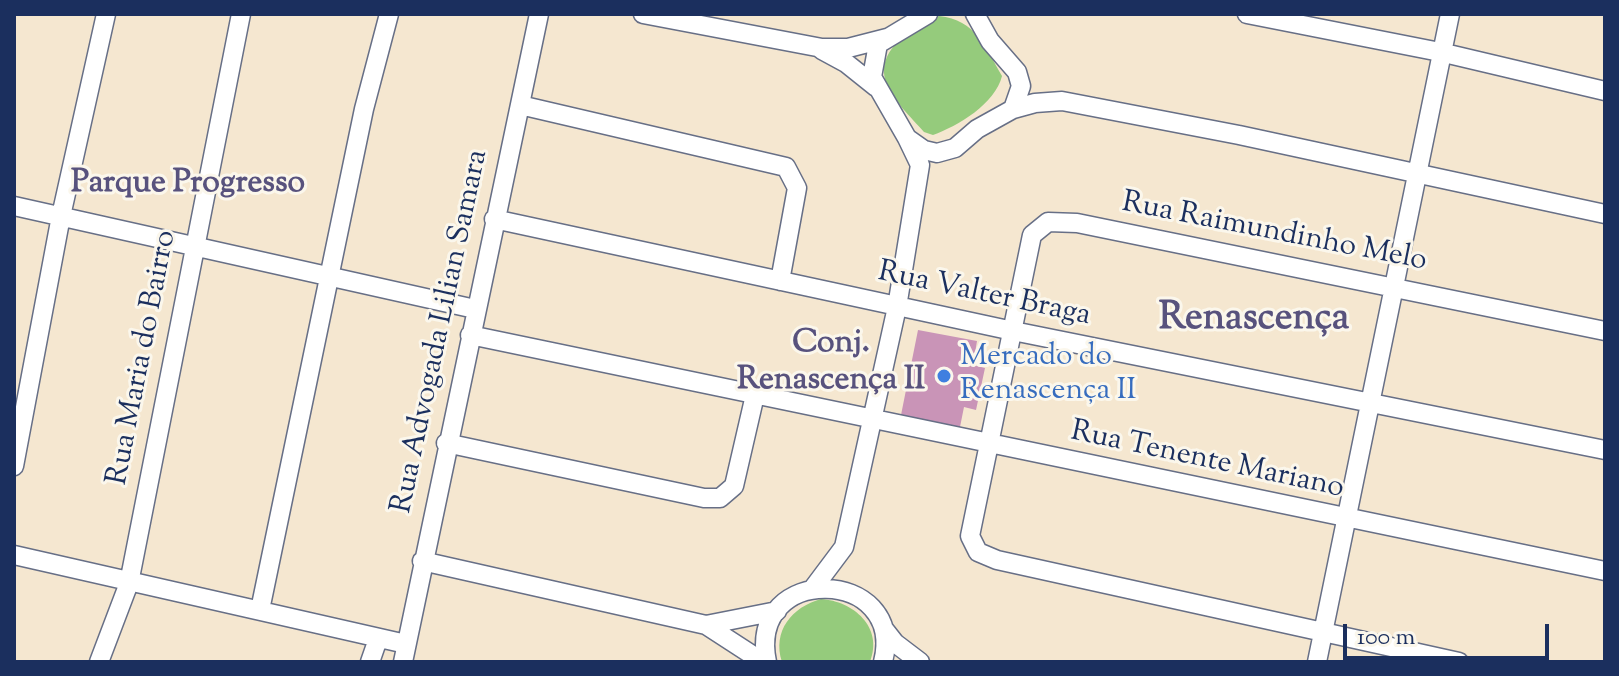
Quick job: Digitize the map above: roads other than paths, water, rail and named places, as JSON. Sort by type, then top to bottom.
[{"type":"street","points":[[14,466],[61,216],[106,14]]},
{"type":"street","name":"Rua Maria do Bairro","points":[[99,662],[129,583],[241,14]]},
{"type":"street","points":[[260,610],[364,109],[389,14]]},
{"type":"street","name":"Rua Advogada Lilian Samara","points":[[404,653],[539,14]]},
{"type":"street","points":[[643,14],[800,44],[848,48],[887,38]]},
{"type":"street","points":[[876,87],[873,60],[878,44],[928,14]]},
{"type":"street","points":[[975,14],[990,41],[1017,72],[1034,87],[1062,101]]},
{"type":"street","points":[[1247,14],[1440,52],[1605,91]]},
{"type":"street","points":[[1317,662],[1450,14]]},
{"type":"street","points":[[422,561],[706,625],[765,662],[766,636],[777,611],[789,599],[814,587],[844,547],[897,307],[920,165],[876,87],[839,58],[800,44]]},
{"type":"street","points":[[1013,109],[1021,86],[1017,72]]},
{"type":"street","points":[[907,138],[924,150],[937,153],[955,148],[977,129],[1013,109],[1062,101],[1239,135],[1605,214]]},
{"type":"street","points":[[520,105],[780,163],[792,173],[797,188],[780,281]]},
{"type":"street","points":[[14,206],[475,309]]},
{"type":"street","name":"Rua Valter Braga","points":[[494,219],[897,307],[1605,450]]},
{"type":"street","name":"Rua Raimundinho Melo","points":[[1459,662],[983,555],[973,547],[970,536],[1032,235],[1039,226],[1054,221],[1240,254],[1605,331]]},
{"type":"street","name":"Rua Tenente Mariano","points":[[470,335],[1605,571]]},
{"type":"street","points":[[446,443],[704,498],[720,498],[732,490],[737,477],[755,395]]},
{"type":"street","points":[[14,555],[378,639],[404,653]]},
{"type":"street","points":[[814,587],[854,594],[877,616],[895,643],[920,662]]},
{"type":"street","points":[[706,625],[777,611]]},
{"type":"street","points":[[877,616],[884,633],[883,662]]},
{"type":"street","points":[[370,662],[378,639]]},
{"type":"place","name":"Mercado do Renascença II","points":[[944,376]]},
{"type":"district","name":"Parque Progresso","points":[[188,186]]},
{"type":"district","name":"Renascença","points":[[1254,322]]},
{"type":"district","name":"Conj. Renascença II","points":[[831,364]]}]
